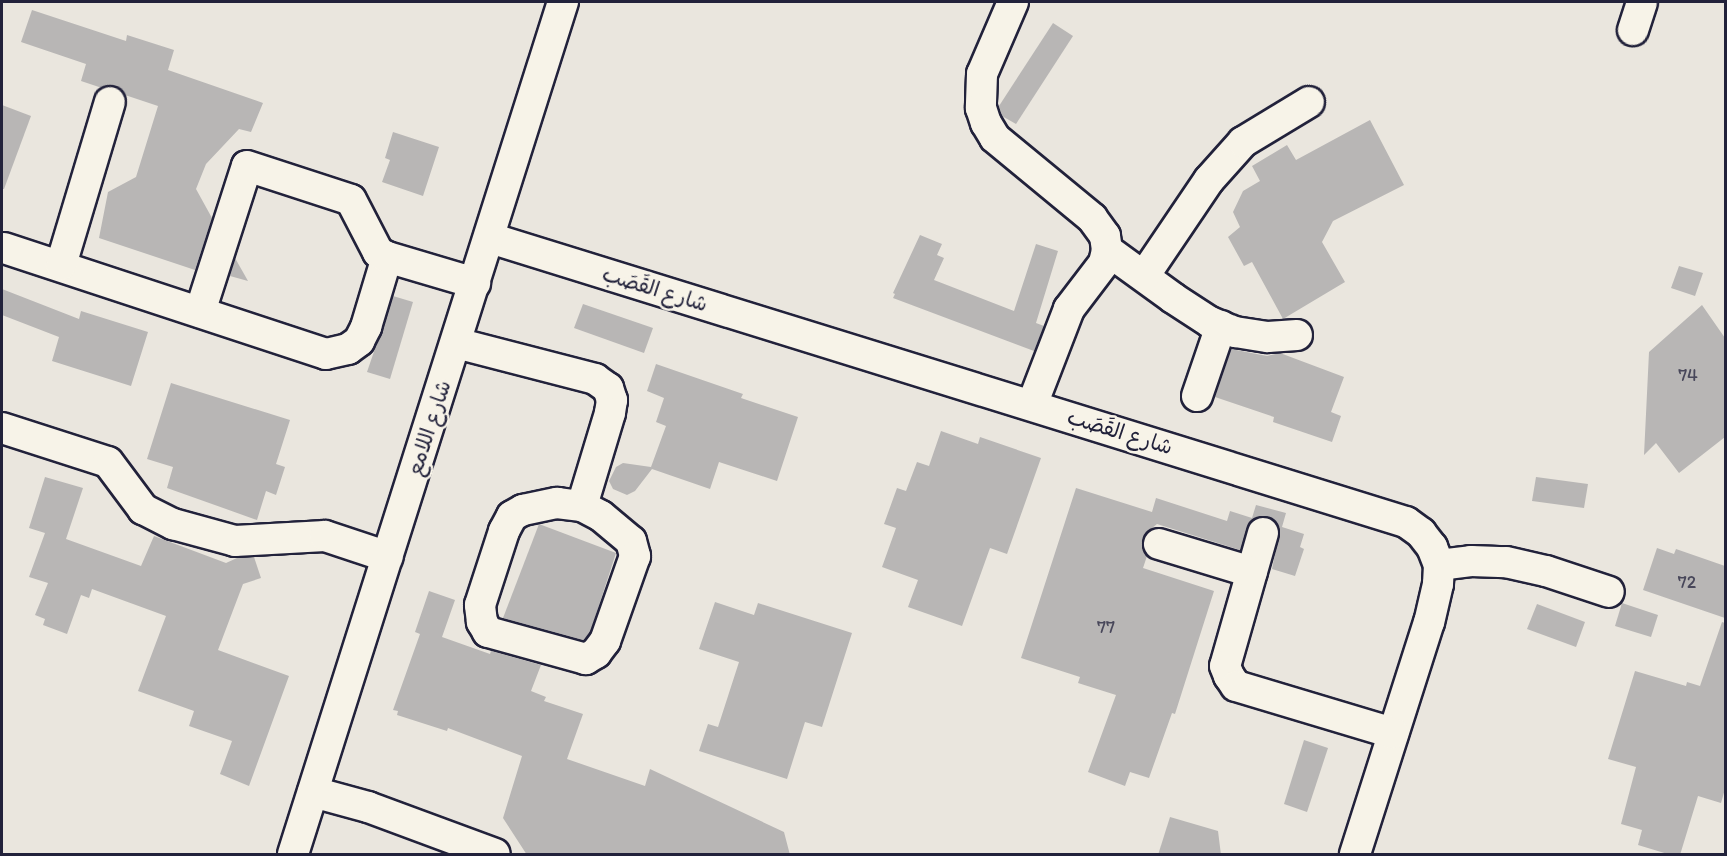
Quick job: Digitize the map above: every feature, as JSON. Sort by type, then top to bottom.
[{"type":"street","name":"شارع اللامع","points":[[293,855],[476,283],[563,2]]},
{"type":"street","points":[[1012,2],[982,74],[980,92],[986,123],[995,138],[1092,218],[1105,236],[1107,250],[1104,263],[1069,309],[1032,405]]},
{"type":"street","points":[[1633,30],[1642,2]]},
{"type":"street","points":[[61,265],[110,102]]},
{"type":"street","points":[[1144,276],[1209,180],[1243,142],[1310,102]]},
{"type":"street","points":[[200,312],[247,166],[351,200],[378,252],[387,257],[476,283]]},
{"type":"street","name":"شارع القَصَب","points":[[490,238],[1406,522],[1421,533],[1432,547],[1439,565]]},
{"type":"street","points":[[4,248],[326,354],[336,353],[359,341],[366,327],[387,257]]},
{"type":"street","points":[[1107,250],[1173,298],[1221,326],[1235,332],[1268,337],[1297,335]]},
{"type":"street","points":[[1197,396],[1221,326]]},
{"type":"street","points":[[456,343],[594,379],[608,388],[612,400],[610,413],[582,506]]},
{"type":"street","points":[[2,428],[108,462],[143,508],[173,524],[236,541],[325,536],[388,557]]},
{"type":"street","points":[[556,503],[582,506],[601,516],[625,535],[631,541],[635,556],[604,641],[596,653],[586,659],[488,632],[482,622],[480,604],[501,540],[512,516],[524,510],[556,503]]},
{"type":"street","points":[[1263,534],[1225,666],[1236,686],[1393,734]]},
{"type":"street","points":[[1159,544],[1252,572]]},
{"type":"street","points":[[1355,855],[1434,604],[1439,565],[1471,561],[1506,562],[1546,571],[1609,592]]},
{"type":"street","points":[[313,792],[368,807],[466,849],[495,855]]},
{"type":"building","points":[[32,10],[126,41],[127,35],[174,50],[168,70],[263,103],[251,132],[239,129],[206,164],[196,189],[212,218],[195,270],[99,238],[108,192],[136,177],[158,106],[125,95],[116,86],[102,88],[81,81],[86,64],[21,42]]},
{"type":"building","points":[[1053,23],[1073,36],[1016,124],[1002,116],[999,106]]},
{"type":"building","points":[[2,105],[31,116],[4,189],[2,189]]},
{"type":"building","points":[[1370,120],[1404,185],[1333,221],[1322,242],[1345,282],[1283,319],[1252,262],[1244,266],[1228,237],[1240,227],[1233,212],[1243,191],[1260,181],[1252,166],[1287,145],[1296,160]]},
{"type":"building","points":[[393,132],[439,147],[423,196],[382,182],[390,160],[385,158]]},
{"type":"building","points":[[920,235],[942,244],[937,255],[944,258],[934,280],[1014,311],[1036,244],[1058,251],[1036,323],[1044,326],[1034,351],[893,298],[895,294],[893,293]]},
{"type":"building","points":[[235,258],[248,281],[230,276]]},
{"type":"building","points":[[1679,266],[1703,273],[1695,296],[1671,288]]},
{"type":"building","points":[[2,289],[79,319],[81,311],[148,332],[131,386],[52,361],[59,337],[2,315]]},
{"type":"building","points":[[393,296],[413,302],[390,379],[367,372]]},
{"type":"building","points":[[583,304],[653,328],[644,353],[574,328]]},
{"type":"building","points":[[1702,305],[1725,338],[1725,437],[1679,473],[1656,443],[1644,455],[1649,352]]},
{"type":"building","points":[[1231,349],[1267,356],[1280,353],[1344,377],[1331,412],[1341,416],[1332,442],[1273,422],[1274,417],[1215,397]]},
{"type":"building","points":[[656,364],[743,394],[741,398],[798,417],[777,481],[719,462],[710,489],[652,469],[635,491],[627,495],[613,489],[609,481],[616,467],[623,463],[651,467],[666,426],[656,422],[664,398],[647,391]]},
{"type":"building","points":[[171,383],[290,420],[276,464],[285,467],[276,495],[266,491],[257,520],[167,488],[173,467],[147,459]]},
{"type":"building","points":[[941,431],[978,444],[980,437],[1041,458],[1007,554],[990,548],[962,626],[908,607],[918,580],[882,567],[896,528],[884,524],[897,488],[906,491],[917,462],[929,466]]},
{"type":"building","points":[[45,477],[83,488],[66,539],[141,566],[154,536],[226,563],[237,558],[254,557],[261,578],[243,584],[218,650],[289,676],[249,786],[220,774],[232,741],[189,726],[194,711],[138,691],[166,616],[92,589],[89,598],[81,595],[67,634],[43,625],[45,619],[35,615],[48,583],[29,577],[45,533],[29,528]]},
{"type":"building","points":[[1536,477],[1588,484],[1584,508],[1532,501]]},
{"type":"building","points":[[1076,488],[1152,512],[1156,498],[1227,521],[1230,511],[1252,518],[1256,505],[1286,513],[1282,527],[1304,534],[1300,547],[1304,549],[1295,576],[1272,569],[1280,529],[1276,521],[1268,517],[1258,516],[1251,521],[1240,550],[1157,524],[1147,532],[1142,540],[1142,549],[1147,556],[1143,568],[1214,591],[1175,714],[1172,713],[1149,778],[1130,772],[1125,786],[1088,772],[1116,695],[1078,683],[1080,677],[1021,658]]},
{"type":"building","points":[[539,524],[616,553],[590,633],[583,640],[503,618]]},
{"type":"building","points":[[1657,548],[1674,554],[1676,549],[1725,566],[1725,618],[1643,590]]},
{"type":"building","points":[[429,591],[455,600],[442,637],[490,654],[491,651],[541,665],[531,691],[546,697],[544,701],[583,714],[567,759],[645,786],[650,769],[784,832],[790,855],[527,855],[503,818],[522,756],[448,728],[447,731],[397,715],[398,711],[393,710],[420,634],[415,632]]},
{"type":"building","points":[[715,602],[754,615],[758,603],[852,633],[822,727],[805,722],[787,779],[699,751],[708,724],[718,727],[739,662],[699,649]]},
{"type":"building","points":[[1622,603],[1658,615],[1651,637],[1615,626]]},
{"type":"building","points":[[1537,604],[1585,622],[1576,647],[1527,629]]},
{"type":"building","points":[[1722,622],[1725,623],[1725,789],[1721,803],[1698,796],[1680,855],[1671,855],[1638,845],[1642,830],[1621,824],[1636,767],[1608,759],[1635,671],[1686,686],[1687,682],[1700,686]]},
{"type":"building","points":[[1304,740],[1328,748],[1307,812],[1284,804]]},
{"type":"building","points":[[1170,817],[1218,831],[1221,855],[1158,855]]}]
